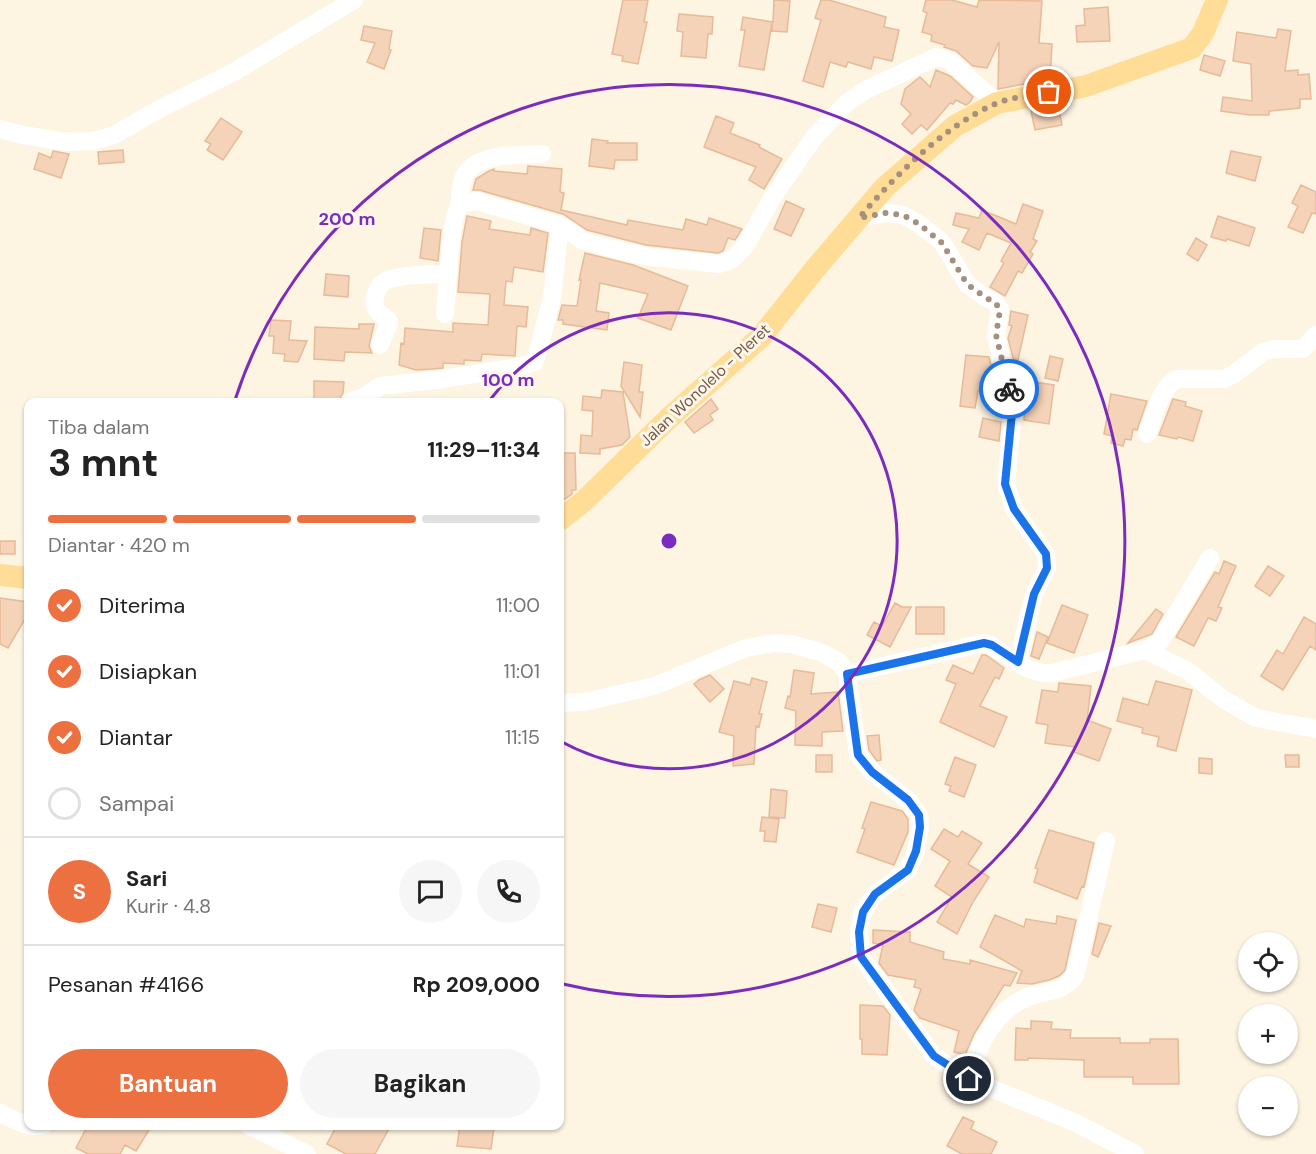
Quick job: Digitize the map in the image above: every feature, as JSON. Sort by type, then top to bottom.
[{"type":"main road","name":"Jalan Wonolelo - Pleret","points":[[564,517],[584,501],[669,418],[761,337],[885,187],[955,126],[997,103],[1086,86],[1192,48],[1203,33],[1217,0]]},
{"type":"main road","points":[[0,575],[24,578]]},
{"type":"street","points":[[0,129],[66,142],[94,141],[114,135],[161,108],[234,72],[354,0]]},
{"type":"street","points":[[459,206],[476,201],[560,225],[582,240],[602,246],[644,256],[719,264],[733,259],[745,246],[774,195],[815,136],[848,102],[866,90],[936,57],[949,60],[997,103]]},
{"type":"street","points":[[446,314],[454,221],[459,206],[462,181],[470,167],[498,156],[542,154]]},
{"type":"street","points":[[859,218],[886,213],[903,215],[919,224],[942,243],[967,284],[995,302],[1000,310],[996,335],[1012,413],[1005,484],[1014,509],[1046,554],[1047,561],[1047,568],[1034,594],[1018,662]]},
{"type":"street","points":[[361,398],[380,386],[436,380],[519,367],[535,362],[552,298],[560,225]]},
{"type":"street","points":[[380,345],[389,324],[388,320],[375,308],[375,296],[381,283],[424,274],[449,273]]},
{"type":"street","points":[[1147,434],[1165,390],[1172,381],[1229,378],[1263,352],[1274,349],[1303,349],[1316,334]]},
{"type":"street","points":[[847,674],[984,643],[992,645],[1039,673],[1052,673],[1145,650],[1159,643],[1210,558]]},
{"type":"street","points":[[564,703],[584,702],[654,686],[746,648],[773,643],[791,644],[820,652],[839,662],[847,674],[858,755],[872,772],[908,800],[919,815],[920,827],[916,851],[908,870],[875,894],[863,912],[859,932],[861,957],[934,1056],[969,1079],[1076,1123],[1135,1154]]},
{"type":"street","points":[[1145,650],[1188,671],[1223,699],[1256,718],[1316,729]]},
{"type":"street","points":[[969,1079],[974,1058],[996,1019],[1010,1005],[1066,986],[1075,976],[1106,840]]},
{"type":"street","points":[[0,1113],[24,1123]]},
{"type":"street","points":[[258,1130],[307,1154]]},
{"type":"building","points":[[623,0],[648,0],[644,22],[647,22],[638,64],[622,61],[623,56],[612,54]]},
{"type":"building","points":[[774,0],[790,1],[787,32],[772,31],[772,23],[764,70],[739,66],[745,30],[741,30],[743,17],[773,22]]},
{"type":"building","points":[[821,0],[829,0],[886,17],[884,27],[899,30],[892,61],[874,57],[871,69],[848,62],[846,67],[830,62],[823,87],[803,81],[821,20],[815,18]]},
{"type":"building","points":[[926,0],[952,0],[977,7],[979,0],[1042,1],[1039,43],[1052,44],[1050,79],[998,89],[999,42],[987,68],[973,66],[956,51],[931,41],[932,35],[922,32],[927,13],[923,11]]},
{"type":"building","points":[[1108,7],[1110,41],[1077,42],[1076,26],[1085,25],[1084,9]]},
{"type":"building","points":[[679,14],[713,17],[712,34],[708,34],[706,58],[681,56],[683,32],[677,31]]},
{"type":"building","points":[[364,26],[392,31],[389,49],[391,50],[384,69],[367,62],[375,43],[361,40]]},
{"type":"building","points":[[1278,29],[1291,31],[1285,71],[1298,70],[1298,75],[1309,74],[1311,99],[1300,99],[1300,108],[1269,111],[1269,115],[1221,111],[1223,97],[1252,101],[1251,64],[1233,61],[1237,32],[1276,38]]},
{"type":"building","points":[[1204,55],[1225,61],[1220,76],[1200,70]]},
{"type":"building","points":[[936,70],[950,76],[973,97],[966,105],[956,100],[953,104],[950,103],[927,130],[921,125],[912,134],[902,124],[911,114],[901,104],[905,89],[920,77],[930,87]]},
{"type":"building","points":[[1058,105],[1062,125],[1035,130],[1031,111]]},
{"type":"building","points":[[716,116],[734,123],[730,133],[760,145],[759,147],[782,159],[764,189],[749,180],[756,167],[704,147]]},
{"type":"building","points":[[221,118],[242,132],[223,160],[207,150],[211,144],[205,141]]},
{"type":"building","points":[[592,139],[608,141],[607,143],[637,143],[637,160],[615,160],[614,169],[589,166]]},
{"type":"building","points":[[123,150],[124,162],[99,164],[98,152]]},
{"type":"building","points":[[53,151],[69,154],[61,178],[34,169],[39,153],[51,158]]},
{"type":"building","points":[[1231,151],[1261,157],[1255,181],[1226,173]]},
{"type":"building","points":[[528,166],[562,169],[560,192],[564,193],[561,210],[627,225],[628,220],[683,230],[686,219],[707,225],[709,218],[742,229],[735,240],[728,238],[723,251],[718,253],[646,245],[587,230],[563,214],[473,190],[476,179],[489,171],[494,169],[494,171],[527,174]]},
{"type":"building","points":[[1301,185],[1316,192],[1316,214],[1312,213],[1303,233],[1288,227],[1298,206],[1292,203]]},
{"type":"building","points":[[786,201],[804,209],[791,236],[774,229]]},
{"type":"building","points":[[1023,204],[1043,211],[1033,239],[1037,241],[1030,252],[1033,254],[1022,273],[1018,271],[1005,296],[990,287],[1004,263],[1001,261],[1011,243],[987,233],[979,250],[962,242],[969,229],[953,225],[956,213],[979,218],[982,210],[1016,224]]},
{"type":"building","points":[[467,216],[491,221],[489,229],[530,235],[531,228],[548,233],[543,272],[514,267],[512,282],[506,281],[504,305],[528,307],[526,327],[517,326],[515,356],[482,354],[481,361],[464,360],[464,364],[443,363],[443,368],[432,369],[416,370],[399,365],[405,328],[453,332],[453,323],[488,325],[490,294],[458,292],[462,242]]},
{"type":"building","points":[[1218,216],[1255,228],[1249,246],[1211,237]]},
{"type":"building","points":[[424,228],[441,230],[438,261],[420,258]]},
{"type":"building","points":[[1196,238],[1207,245],[1198,261],[1187,254]]},
{"type":"building","points":[[585,253],[633,265],[688,286],[671,330],[638,318],[648,294],[600,283],[596,311],[609,313],[607,330],[563,324],[563,320],[558,320],[562,305],[577,306],[581,280],[579,280]]},
{"type":"building","points":[[326,274],[349,276],[348,297],[324,295]]},
{"type":"building","points":[[1011,311],[1028,315],[1018,360],[1013,358],[1008,338],[1012,326],[1009,325]]},
{"type":"building","points":[[271,320],[291,321],[289,340],[307,341],[298,362],[284,361],[285,354],[273,353],[274,336],[269,336]]},
{"type":"building","points":[[359,324],[374,324],[369,346],[372,353],[345,352],[344,361],[314,359],[315,327],[359,329]]},
{"type":"building","points":[[966,355],[989,357],[994,378],[991,394],[978,391],[975,408],[960,406]]},
{"type":"building","points":[[1050,356],[1063,359],[1058,381],[1045,378]]},
{"type":"building","points":[[624,362],[642,365],[639,392],[643,392],[640,417],[621,386]]},
{"type":"building","points":[[314,381],[344,382],[340,398],[314,398]]},
{"type":"building","points":[[1027,381],[1054,385],[1049,424],[1024,420]]},
{"type":"building","points":[[602,390],[623,392],[630,437],[622,445],[600,449],[600,454],[580,453],[581,435],[592,436],[593,411],[582,410],[583,396],[601,398]]},
{"type":"building","points":[[1111,394],[1147,401],[1137,430],[1133,429],[1131,440],[1125,439],[1123,446],[1111,443],[1112,436],[1104,434]]},
{"type":"building","points":[[711,399],[718,409],[710,415],[713,420],[694,433],[685,422]]},
{"type":"building","points":[[1173,399],[1186,402],[1185,406],[1202,411],[1193,441],[1159,435]]},
{"type":"building","points":[[983,418],[1001,422],[999,441],[979,437]]},
{"type":"building","points":[[564,453],[575,453],[576,490],[572,490],[572,494],[565,499]]},
{"type":"building","points":[[0,541],[15,541],[15,554],[0,554]]},
{"type":"building","points":[[1224,561],[1236,566],[1218,607],[1222,608],[1216,621],[1208,618],[1194,646],[1176,637],[1215,572],[1219,574]]},
{"type":"building","points":[[1268,566],[1284,576],[1270,596],[1255,586]]},
{"type":"building","points":[[0,598],[24,601],[24,621],[8,648],[0,644]]},
{"type":"building","points":[[895,603],[902,607],[911,607],[890,647],[867,635],[874,622],[882,626]]},
{"type":"building","points":[[1062,605],[1088,615],[1074,653],[1047,643]]},
{"type":"building","points":[[916,607],[944,607],[944,634],[916,634]]},
{"type":"building","points":[[1156,609],[1163,614],[1152,634],[1128,643]]},
{"type":"building","points":[[1304,617],[1316,624],[1316,650],[1310,646],[1283,690],[1261,676],[1277,650],[1283,654]]},
{"type":"building","points":[[1037,632],[1048,637],[1039,659],[1031,656]]},
{"type":"building","points":[[982,655],[986,655],[1004,668],[999,679],[995,677],[980,706],[1007,717],[994,747],[940,722],[956,684],[946,680],[953,665],[973,674]]},
{"type":"building","points":[[794,670],[814,673],[811,694],[838,692],[843,731],[822,732],[822,746],[795,745],[796,711],[785,708],[788,696],[790,697]]},
{"type":"building","points":[[710,675],[724,689],[710,702],[694,684]]},
{"type":"building","points":[[752,678],[767,682],[759,714],[762,714],[759,727],[756,726],[754,764],[733,766],[734,736],[719,732],[734,681],[750,685]]},
{"type":"building","points":[[1156,681],[1192,690],[1176,751],[1157,746],[1159,737],[1142,733],[1143,728],[1117,721],[1123,698],[1148,705]]},
{"type":"building","points":[[1059,683],[1091,686],[1087,720],[1111,729],[1099,761],[1074,752],[1076,747],[1045,743],[1048,725],[1036,723],[1042,690],[1058,692]]},
{"type":"building","points":[[879,735],[881,760],[877,761],[869,750],[867,736]]},
{"type":"building","points":[[816,755],[832,755],[832,772],[816,772]]},
{"type":"building","points":[[1285,755],[1299,755],[1299,767],[1286,767]]},
{"type":"building","points":[[955,757],[976,765],[964,797],[949,791],[951,786],[945,784]]},
{"type":"building","points":[[1199,758],[1212,759],[1212,774],[1199,773]]},
{"type":"building","points":[[771,789],[787,791],[785,818],[769,817]]},
{"type":"building","points":[[871,802],[902,811],[908,819],[908,832],[894,865],[857,852]]},
{"type":"building","points":[[762,817],[779,819],[776,842],[764,841],[765,831],[760,831]]},
{"type":"building","points":[[944,829],[958,837],[962,831],[982,843],[968,864],[989,877],[957,934],[937,922],[952,897],[935,886],[950,861],[931,849]]},
{"type":"building","points":[[1049,830],[1094,843],[1084,887],[1082,886],[1077,899],[1034,882],[1038,869],[1035,868]]},
{"type":"building","points":[[818,904],[837,908],[831,932],[812,927]]},
{"type":"building","points":[[995,915],[1024,927],[1026,919],[1056,924],[1057,916],[1076,920],[1065,970],[1059,976],[1049,980],[1032,984],[1017,983],[1022,971],[980,947]]},
{"type":"building","points":[[1099,923],[1111,926],[1098,957],[1092,954]]},
{"type":"building","points":[[873,930],[910,932],[910,942],[944,952],[943,959],[970,964],[970,960],[1017,973],[1010,986],[1004,985],[974,1034],[965,1055],[954,1052],[959,1031],[920,1018],[914,1010],[921,989],[914,987],[916,980],[888,975],[879,963],[883,945],[873,943]]},
{"type":"building","points":[[860,1005],[883,1006],[890,1015],[887,1055],[862,1054]]},
{"type":"building","points":[[1031,1021],[1052,1022],[1051,1029],[1071,1030],[1070,1038],[1120,1038],[1120,1043],[1150,1043],[1150,1039],[1178,1039],[1179,1084],[1133,1084],[1133,1077],[1084,1077],[1084,1060],[1028,1058],[1028,1060],[1015,1060],[1016,1028],[1031,1029]]},
{"type":"building","points":[[963,1117],[974,1122],[971,1129],[997,1142],[991,1154],[962,1154],[947,1146]]},
{"type":"building","points":[[85,1130],[149,1130],[136,1151],[125,1145],[120,1154],[88,1154],[76,1148]]},
{"type":"building","points":[[334,1130],[388,1130],[375,1154],[346,1154],[327,1144]]},
{"type":"building","points":[[459,1130],[494,1130],[491,1149],[457,1146]]},
{"type":"way so far","points":[[1009,389],[996,335],[1000,310],[995,302],[967,284],[942,243],[919,224],[903,215],[886,213],[859,218],[885,187],[955,126],[997,103],[1049,92]]},
{"type":"route","points":[[969,1079],[934,1056],[861,957],[859,932],[863,912],[875,894],[908,870],[916,851],[920,827],[919,815],[908,800],[886,785],[858,755],[847,674],[984,643],[992,645],[1018,662],[1034,594],[1047,568],[1047,561],[1046,554],[1014,509],[1005,484],[1012,413],[1009,389]]}]
